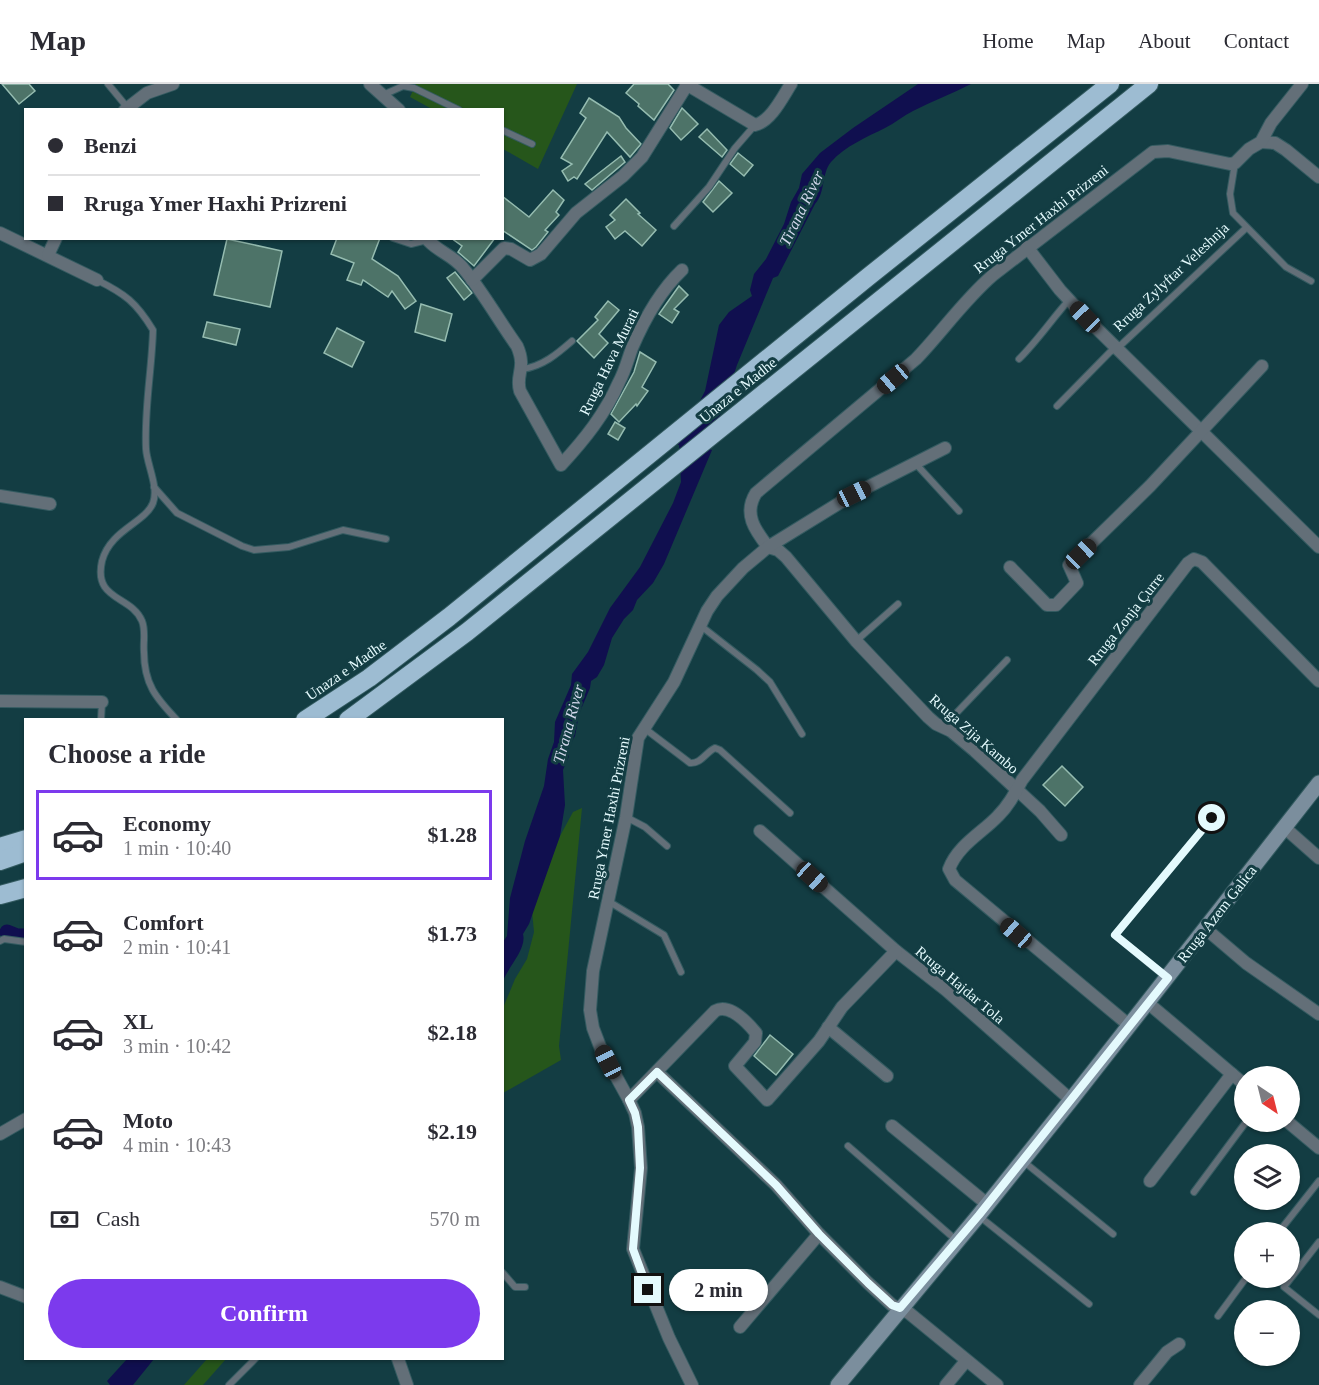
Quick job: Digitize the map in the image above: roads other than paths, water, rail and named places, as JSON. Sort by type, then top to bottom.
[{"type":"highway","name":"Unaza e Madhe","points":[[308,718],[369,678],[425,636],[1110,84]]},
{"type":"highway","name":"Unaza e Madhe","points":[[351,718],[467,632],[1149,84]]},
{"type":"highway","points":[[0,848],[24,840]]},
{"type":"highway","points":[[0,861],[24,853]]},
{"type":"highway","points":[[0,884],[24,877]]},
{"type":"highway","points":[[0,896],[24,889]]},
{"type":"main road","name":"Rruga Azem Galica","points":[[838,1385],[1023,1161],[1319,783]]},
{"type":"street","points":[[126,108],[147,93],[173,84]]},
{"type":"street","points":[[370,84],[397,108]]},
{"type":"street","points":[[472,280],[504,248],[511,249],[530,260],[541,254],[576,213],[623,176],[642,157],[686,84],[755,125],[762,123],[791,84]]},
{"type":"street","points":[[1235,163],[1249,149],[1261,142],[1271,123],[1302,84]]},
{"type":"street","points":[[1261,142],[1275,143],[1319,177]]},
{"type":"street","name":"Rruga Ymer Haxhi Prizreni","points":[[692,1385],[669,1338],[633,1249],[640,1168],[638,1127],[629,1100],[601,1049],[593,1028],[590,1010],[593,970],[627,817],[638,738],[674,682],[717,596],[743,568],[768,547],[756,531],[749,511],[750,502],[756,494],[916,359],[936,339],[978,287],[1153,152],[1168,151],[1223,163],[1235,163]]},
{"type":"street","points":[[0,233],[97,280]]},
{"type":"street","points":[[48,255],[55,240]]},
{"type":"street","points":[[428,240],[435,248],[457,261],[472,280],[517,346],[522,357],[523,369]]},
{"type":"street","name":"Rruga Zylyftar Veleshnja","points":[[1027,247],[1069,300],[1319,547]]},
{"type":"street","name":"Rruga Hava Murati","points":[[523,369],[518,385],[520,391],[561,465],[599,421],[620,381],[632,347],[647,317],[671,280],[682,270]]},
{"type":"street","points":[[1010,567],[1047,605],[1056,605],[1077,583],[1069,565],[1150,486],[1262,366]]},
{"type":"street","points":[[768,547],[854,494],[945,447]]},
{"type":"street","points":[[0,496],[50,504]]},
{"type":"street","name":"Rruga Zija Kambo","points":[[768,547],[778,550],[786,557],[856,641],[928,717],[975,751],[1016,791],[1009,804],[996,818],[962,848],[951,863],[949,869],[951,875],[1040,953],[1130,1026]]},
{"type":"street","name":"Rruga Zonja Çurre","points":[[1016,791],[1129,638],[1188,563],[1194,559],[1202,562],[1219,578],[1319,681]]},
{"type":"street","points":[[0,701],[102,702]]},
{"type":"street","points":[[1016,791],[1040,811],[1061,835]]},
{"type":"street","points":[[1285,828],[1319,858]]},
{"type":"street","name":"Rruga Hajdar Tola","points":[[760,831],[1071,1100]]},
{"type":"street","points":[[1206,929],[1246,963],[1319,1014]]},
{"type":"street","points":[[629,1100],[715,1011],[725,1008],[756,1033],[755,1042],[735,1066],[767,1100],[819,1041],[842,1007],[896,951]]},
{"type":"street","points":[[1148,1003],[1232,1074],[1150,1181]]},
{"type":"street","points":[[828,1027],[887,1076]]},
{"type":"street","points":[[657,1072],[776,1185],[819,1234],[892,1305],[909,1312],[997,1385]]},
{"type":"street","points":[[0,1134],[24,1123]]},
{"type":"street","points":[[892,1126],[983,1210]]},
{"type":"street","points":[[1300,1132],[1319,1148]]},
{"type":"street","points":[[740,1327],[819,1234]]},
{"type":"street","points":[[0,1287],[24,1296]]},
{"type":"street","points":[[1140,1385],[1167,1352],[1179,1344]]},
{"type":"street","points":[[398,1360],[407,1385]]},
{"type":"street","points":[[946,1385],[966,1361]]},
{"type":"lane","points":[[108,84],[126,108]]},
{"type":"lane","points":[[383,95],[403,86],[414,88],[455,108]]},
{"type":"lane","points":[[674,226],[709,187],[735,148],[755,125]]},
{"type":"lane","points":[[504,131],[532,144]]},
{"type":"lane","name":"Rruga Zylyftar Veleshnja","points":[[1057,406],[1117,347],[1246,228],[1233,213],[1230,203],[1235,163]]},
{"type":"lane","points":[[1246,228],[1286,267],[1311,281]]},
{"type":"lane","points":[[399,240],[411,244],[424,240]]},
{"type":"lane","points":[[97,280],[124,293],[153,330],[145,433],[153,487],[153,504],[109,545],[102,560],[101,577],[105,589],[138,613],[145,632],[144,661],[151,690],[175,718]]},
{"type":"lane","points":[[1019,359],[1037,342],[1054,316],[1069,300]]},
{"type":"lane","points":[[523,369],[534,367],[547,360],[572,341]]},
{"type":"lane","points":[[916,464],[959,511]]},
{"type":"lane","points":[[153,487],[177,513],[254,550],[289,547],[343,530],[386,539]]},
{"type":"lane","points":[[856,641],[898,604]]},
{"type":"lane","points":[[700,626],[770,682],[802,734]]},
{"type":"lane","points":[[943,727],[1007,660]]},
{"type":"lane","points":[[101,718],[102,702]]},
{"type":"lane","points":[[644,728],[690,763],[699,761],[715,748],[720,750],[790,813]]},
{"type":"lane","points":[[627,817],[645,827],[668,846]]},
{"type":"lane","points":[[1168,978],[1115,935],[1212,818]]},
{"type":"lane","points":[[608,901],[664,935],[681,972]]},
{"type":"lane","points":[[0,941],[4,939],[24,942]]},
{"type":"lane","points":[[1194,1192],[1239,1132]]},
{"type":"lane","points":[[848,1146],[957,1241]]},
{"type":"lane","points":[[1023,1161],[1113,1234]]},
{"type":"lane","points":[[1287,1222],[1319,1181]]},
{"type":"lane","points":[[983,1210],[1089,1304]]},
{"type":"lane","points":[[1319,1242],[1284,1287],[1319,1315]]},
{"type":"lane","points":[[504,1274],[515,1287],[525,1287]]},
{"type":"lane","points":[[1218,1316],[1239,1288]]},
{"type":"lane","points":[[229,1385],[254,1360]]},
{"type":"water","name":"Tirana River","points":[[918,84],[971,84],[913,111],[856,142],[837,156],[828,167],[821,194],[778,276],[773,278],[737,365],[709,449],[712,450],[664,564],[653,583],[637,600],[633,610],[624,619],[612,638],[604,665],[597,677],[591,681],[563,770],[565,805],[560,836],[529,924],[523,934],[520,952],[504,978],[504,940],[507,936],[510,898],[525,841],[544,786],[548,759],[554,742],[555,722],[571,685],[572,674],[588,652],[610,608],[640,567],[673,503],[681,482],[679,445],[670,442],[681,438],[705,391],[719,325],[729,312],[752,296],[750,290],[754,274],[766,259],[784,224],[791,202],[799,188],[802,174],[820,153]]},
{"type":"water","points":[[126,1360],[153,1360],[133,1385],[110,1385],[107,1381]]},
{"type":"waterway","points":[[7,932],[24,936]]}]
